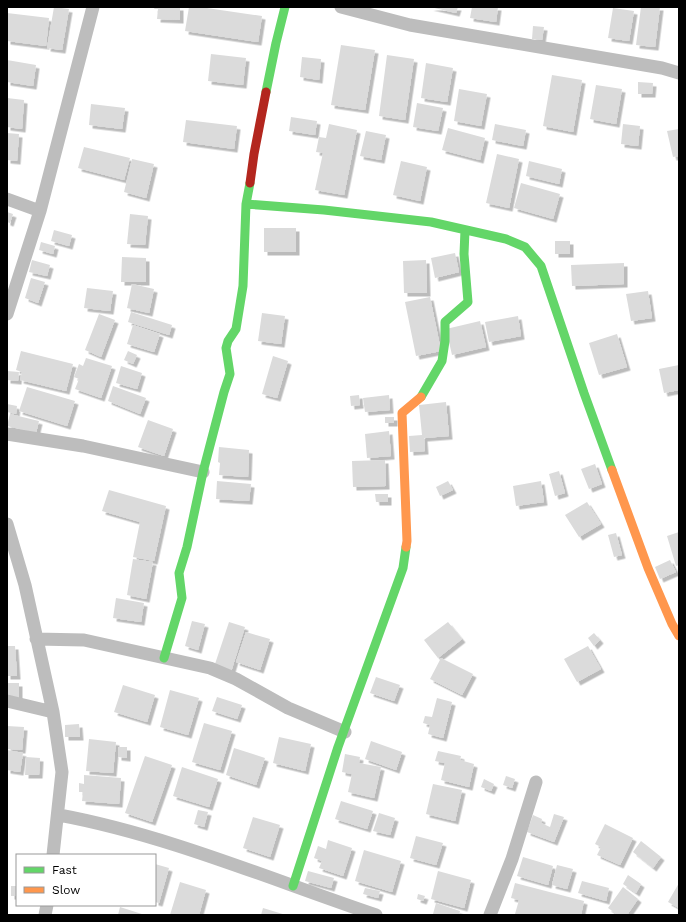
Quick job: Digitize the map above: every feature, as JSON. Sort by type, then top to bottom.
[{"type":"street","points":[[7,314],[40,211],[93,7]]},
{"type":"street","points":[[164,658],[182,598],[179,573],[187,547],[203,472],[230,374],[226,348],[228,341],[236,329],[243,286],[246,204],[254,154],[276,43],[285,7]]},
{"type":"street","points":[[341,7],[410,25],[662,68],[679,73]]},
{"type":"street","points":[[7,199],[40,211]]},
{"type":"street","points":[[246,204],[324,210],[423,222],[506,239],[525,247],[541,266],[584,393],[648,568],[672,624],[679,636]]},
{"type":"street","points":[[292,886],[338,747],[345,732],[403,568],[408,541],[402,413],[416,402],[424,393],[442,361],[445,341],[445,322],[468,302],[464,254],[466,230]]},
{"type":"street","points":[[7,434],[83,446],[203,472]]},
{"type":"street","points":[[7,524],[25,585],[53,712],[62,772],[59,815],[53,854]]},
{"type":"street","points":[[36,639],[84,640],[210,668],[236,679],[288,708],[345,732]]},
{"type":"street","points":[[7,701],[53,712]]},
{"type":"street","points":[[490,915],[512,859],[536,782]]},
{"type":"street","points":[[59,815],[92,821],[145,836],[376,915]]},
{"type":"building","points":[[54,7],[69,9],[62,50],[47,48]]},
{"type":"building","points":[[155,7],[180,7],[180,20],[157,19],[158,9],[154,9]]},
{"type":"building","points":[[189,7],[200,7],[262,16],[258,42],[185,31]]},
{"type":"building","points":[[430,7],[458,7],[456,13]]},
{"type":"building","points":[[472,7],[498,7],[496,22],[470,18]]},
{"type":"building","points":[[641,7],[660,7],[655,47],[636,45]]},
{"type":"building","points":[[613,8],[634,11],[629,41],[608,38]]},
{"type":"building","points":[[7,13],[49,18],[46,46],[7,41]]},
{"type":"building","points":[[533,26],[544,27],[542,40],[532,39]]},
{"type":"building","points":[[341,45],[375,50],[365,110],[331,105]]},
{"type":"building","points":[[211,54],[246,58],[243,85],[208,81]]},
{"type":"building","points":[[387,55],[414,59],[405,120],[379,116]]},
{"type":"building","points":[[302,57],[321,59],[319,80],[300,77]]},
{"type":"building","points":[[7,60],[36,65],[33,86],[7,82]]},
{"type":"building","points":[[426,63],[453,68],[447,102],[421,98]]},
{"type":"building","points":[[552,75],[582,80],[573,132],[543,126]]},
{"type":"building","points":[[638,82],[653,83],[652,94],[638,94]]},
{"type":"building","points":[[596,85],[622,89],[616,124],[590,119]]},
{"type":"building","points":[[459,89],[487,94],[481,126],[454,121]]},
{"type":"building","points":[[7,98],[24,100],[22,129],[7,127]]},
{"type":"building","points":[[417,103],[443,108],[438,131],[413,127]]},
{"type":"building","points":[[91,104],[125,108],[122,129],[89,125]]},
{"type":"building","points":[[291,117],[317,121],[315,135],[289,131]]},
{"type":"building","points":[[186,120],[237,126],[234,149],[183,142]]},
{"type":"building","points":[[329,124],[357,130],[344,195],[315,190],[323,153],[316,152],[319,137],[326,138]]},
{"type":"building","points":[[495,124],[526,130],[523,146],[492,140]]},
{"type":"building","points":[[623,124],[640,126],[638,146],[621,144]]},
{"type":"building","points":[[448,128],[485,138],[480,160],[442,150]]},
{"type":"building","points":[[679,129],[679,156],[673,157],[667,131]]},
{"type":"building","points":[[366,131],[386,135],[381,160],[360,156]]},
{"type":"building","points":[[7,133],[19,134],[17,161],[7,160]]},
{"type":"building","points":[[84,147],[130,158],[124,180],[78,168]]},
{"type":"building","points":[[497,154],[519,159],[509,208],[486,203]]},
{"type":"building","points":[[132,159],[154,164],[146,198],[124,192]]},
{"type":"building","points":[[401,161],[427,167],[420,201],[393,195]]},
{"type":"building","points":[[529,161],[562,169],[559,184],[526,176]]},
{"type":"building","points":[[521,183],[560,194],[553,219],[514,208]]},
{"type":"building","points":[[7,212],[13,214],[10,223],[7,222]]},
{"type":"building","points":[[130,214],[148,216],[145,245],[127,244]]},
{"type":"building","points":[[264,228],[296,228],[296,252],[264,252]]},
{"type":"building","points":[[54,230],[72,235],[69,246],[51,241]]},
{"type":"building","points":[[555,241],[570,241],[570,254],[555,254]]},
{"type":"building","points":[[41,242],[55,246],[53,254],[39,250]]},
{"type":"building","points":[[455,253],[459,272],[435,278],[431,258]]},
{"type":"building","points":[[122,257],[146,258],[146,282],[121,282]]},
{"type":"building","points":[[32,260],[50,265],[47,276],[29,272]]},
{"type":"building","points":[[426,260],[427,293],[404,293],[403,261]]},
{"type":"building","points":[[624,263],[624,284],[572,286],[571,265]]},
{"type":"building","points":[[31,278],[45,282],[38,303],[25,298]]},
{"type":"building","points":[[132,284],[154,289],[149,313],[127,308]]},
{"type":"building","points":[[87,288],[113,291],[110,311],[84,308]]},
{"type":"building","points":[[648,291],[652,318],[631,321],[626,294]]},
{"type":"building","points":[[430,297],[441,351],[416,356],[405,302]]},
{"type":"building","points":[[131,312],[172,325],[169,335],[128,322]]},
{"type":"building","points":[[262,313],[285,316],[281,344],[258,341]]},
{"type":"building","points":[[99,314],[115,320],[101,357],[85,350]]},
{"type":"building","points":[[518,316],[521,336],[489,342],[485,322]]},
{"type":"building","points":[[480,321],[486,347],[452,355],[446,329]]},
{"type":"building","points":[[133,325],[160,334],[154,352],[127,344]]},
{"type":"building","points":[[617,334],[627,367],[599,375],[589,343]]},
{"type":"building","points":[[21,351],[73,364],[66,391],[20,380],[22,372],[16,370]]},
{"type":"building","points":[[128,351],[137,355],[133,364],[124,360]]},
{"type":"building","points":[[273,356],[288,361],[277,398],[262,394]]},
{"type":"building","points":[[86,358],[112,366],[101,398],[75,389],[79,379],[74,377],[79,364],[83,366]]},
{"type":"building","points":[[679,365],[679,390],[664,393],[659,369]]},
{"type":"building","points":[[121,366],[142,373],[137,389],[116,383]]},
{"type":"building","points":[[7,371],[19,372],[18,381],[7,380]]},
{"type":"building","points":[[113,386],[146,398],[140,414],[108,401]]},
{"type":"building","points":[[27,387],[75,401],[67,426],[19,411]]},
{"type":"building","points":[[359,395],[360,405],[351,406],[350,396]]},
{"type":"building","points":[[389,395],[390,410],[365,412],[363,398]]},
{"type":"building","points":[[446,402],[449,436],[424,438],[425,451],[410,452],[409,436],[422,435],[419,405]]},
{"type":"building","points":[[7,404],[17,406],[16,414],[7,412]]},
{"type":"building","points":[[10,414],[39,421],[36,433],[7,426]]},
{"type":"building","points":[[385,417],[394,417],[394,423],[385,423]]},
{"type":"building","points":[[148,420],[173,429],[164,456],[138,447]]},
{"type":"building","points":[[389,431],[391,456],[367,458],[365,434]]},
{"type":"building","points":[[219,447],[249,450],[248,477],[219,475]]},
{"type":"building","points":[[385,460],[386,486],[353,487],[352,461]]},
{"type":"building","points":[[595,464],[602,484],[589,489],[581,469]]},
{"type":"building","points":[[559,471],[565,493],[555,496],[549,474]]},
{"type":"building","points":[[217,481],[251,484],[249,501],[216,499]]},
{"type":"building","points":[[448,481],[453,490],[440,496],[436,487]]},
{"type":"building","points":[[541,481],[544,502],[516,506],[513,486]]},
{"type":"building","points":[[109,490],[166,506],[154,561],[133,557],[140,522],[102,511]]},
{"type":"building","points":[[375,494],[388,494],[388,502],[376,502]]},
{"type":"building","points":[[587,502],[601,524],[579,537],[565,515]]},
{"type":"building","points":[[679,532],[679,565],[676,566],[667,536]]},
{"type":"building","points":[[616,533],[622,555],[614,557],[608,535]]},
{"type":"building","points":[[133,559],[153,562],[146,599],[127,595]]},
{"type":"building","points":[[670,560],[676,572],[660,579],[655,567]]},
{"type":"building","points":[[116,598],[144,603],[141,622],[113,618]]},
{"type":"building","points":[[192,621],[205,624],[198,650],[185,646]]},
{"type":"building","points":[[229,622],[245,627],[231,672],[214,667]]},
{"type":"building","points":[[448,622],[462,639],[438,658],[424,640]]},
{"type":"building","points":[[246,632],[270,639],[260,670],[236,662]]},
{"type":"building","points":[[594,633],[600,640],[594,646],[588,638]]},
{"type":"building","points":[[7,646],[15,646],[17,676],[7,676]]},
{"type":"building","points":[[588,646],[601,669],[577,682],[564,659]]},
{"type":"building","points":[[441,658],[473,674],[462,695],[430,679]]},
{"type":"building","points":[[376,677],[400,685],[394,701],[370,693]]},
{"type":"building","points":[[7,683],[19,683],[19,699],[7,699]]},
{"type":"building","points":[[123,685],[155,695],[147,722],[114,712]]},
{"type":"building","points":[[170,690],[199,698],[188,735],[160,727]]},
{"type":"building","points":[[217,697],[242,705],[237,719],[212,711]]},
{"type":"building","points":[[437,698],[452,702],[443,738],[428,734],[430,725],[423,723],[425,716],[432,717]]},
{"type":"building","points":[[204,723],[232,731],[220,770],[192,762]]},
{"type":"building","points":[[79,724],[80,737],[65,737],[65,725]]},
{"type":"building","points":[[7,726],[24,727],[22,750],[7,749]]},
{"type":"building","points":[[279,737],[311,744],[305,771],[273,763]]},
{"type":"building","points":[[89,739],[116,742],[113,773],[86,771]]},
{"type":"building","points":[[371,741],[402,752],[396,770],[365,759]]},
{"type":"building","points":[[118,747],[127,747],[127,758],[118,757]]},
{"type":"building","points":[[234,748],[265,758],[256,785],[226,775]]},
{"type":"building","points":[[7,750],[23,753],[20,772],[7,770]]},
{"type":"building","points":[[438,751],[461,756],[460,760],[474,764],[469,787],[441,780],[445,763],[435,761]]},
{"type":"building","points":[[345,754],[360,757],[359,763],[381,767],[374,798],[348,792],[352,774],[342,772]]},
{"type":"building","points":[[145,756],[172,765],[152,822],[125,813]]},
{"type":"building","points":[[26,757],[40,758],[39,775],[25,775]]},
{"type":"building","points":[[182,767],[218,779],[209,807],[173,796]]},
{"type":"building","points":[[84,775],[121,778],[119,804],[82,801],[83,792],[79,792],[79,783],[84,784]]},
{"type":"building","points":[[506,776],[515,779],[512,788],[503,785]]},
{"type":"building","points":[[484,779],[494,784],[491,791],[481,787]]},
{"type":"building","points":[[433,784],[462,790],[455,821],[426,814]]},
{"type":"building","points":[[341,801],[373,811],[367,829],[335,819]]},
{"type":"building","points":[[198,810],[208,812],[204,827],[194,824]]},
{"type":"building","points":[[379,813],[395,818],[390,835],[373,831]]},
{"type":"building","points":[[554,814],[564,817],[554,842],[527,832],[533,815],[542,819],[541,823],[550,827]]},
{"type":"building","points":[[253,817],[280,825],[270,857],[243,848]]},
{"type":"building","points":[[605,824],[633,838],[620,865],[597,855],[601,847],[595,844]]},
{"type":"building","points":[[416,836],[443,843],[436,865],[410,858]]},
{"type":"building","points":[[328,840],[352,848],[343,876],[319,868],[322,861],[314,858],[318,846],[326,849]]},
{"type":"building","points":[[641,841],[661,857],[653,868],[633,852]]},
{"type":"building","points":[[364,850],[401,861],[392,892],[355,881]]},
{"type":"building","points":[[523,857],[553,866],[548,885],[517,876]]},
{"type":"building","points":[[156,864],[169,868],[159,903],[156,902]]},
{"type":"building","points":[[557,865],[573,869],[567,889],[552,885]]},
{"type":"building","points":[[308,871],[334,878],[331,888],[305,881]]},
{"type":"building","points":[[438,871],[471,880],[464,908],[431,899]]},
{"type":"building","points":[[628,875],[641,884],[636,893],[623,884]]},
{"type":"building","points":[[582,881],[609,888],[606,901],[578,893]]},
{"type":"building","points":[[180,882],[206,890],[199,915],[170,915]]},
{"type":"building","points":[[515,883],[584,901],[581,915],[515,914],[519,900],[511,898]]},
{"type":"building","points":[[679,883],[679,908],[668,902]]},
{"type":"building","points":[[11,886],[16,886],[16,896],[11,896]]},
{"type":"building","points":[[623,887],[638,899],[627,915],[618,915],[608,908]]},
{"type":"building","points":[[365,888],[380,891],[378,898],[363,894]]},
{"type":"building","points":[[418,894],[425,896],[423,901],[417,899]]},
{"type":"building","points":[[436,903],[460,911],[459,915],[433,914]]},
{"type":"building","points":[[120,907],[145,915],[118,915]]},
{"type":"building","points":[[263,908],[286,915],[261,915]]},
{"type":"traffic: fast","points":[[266,92],[285,7]]},
{"type":"traffic: fast","points":[[164,658],[182,598],[179,573],[187,547],[203,472],[230,374],[226,348],[228,341],[236,329],[243,286],[246,204],[250,183]]},
{"type":"traffic: fast","points":[[246,204],[324,210],[431,222],[506,239],[525,247],[541,266],[612,470]]},
{"type":"traffic: fast","points":[[421,397],[442,361],[445,341],[445,322],[468,302],[464,254],[465,230]]},
{"type":"traffic: fast","points":[[293,886],[338,747],[403,568],[406,547]]},
{"type":"traffic: slow","points":[[406,547],[402,413],[421,397]]},
{"type":"traffic: slow","points":[[612,470],[648,568],[672,624],[679,636]]},
{"type":"traffic: jam","points":[[250,183],[266,92]]}]
